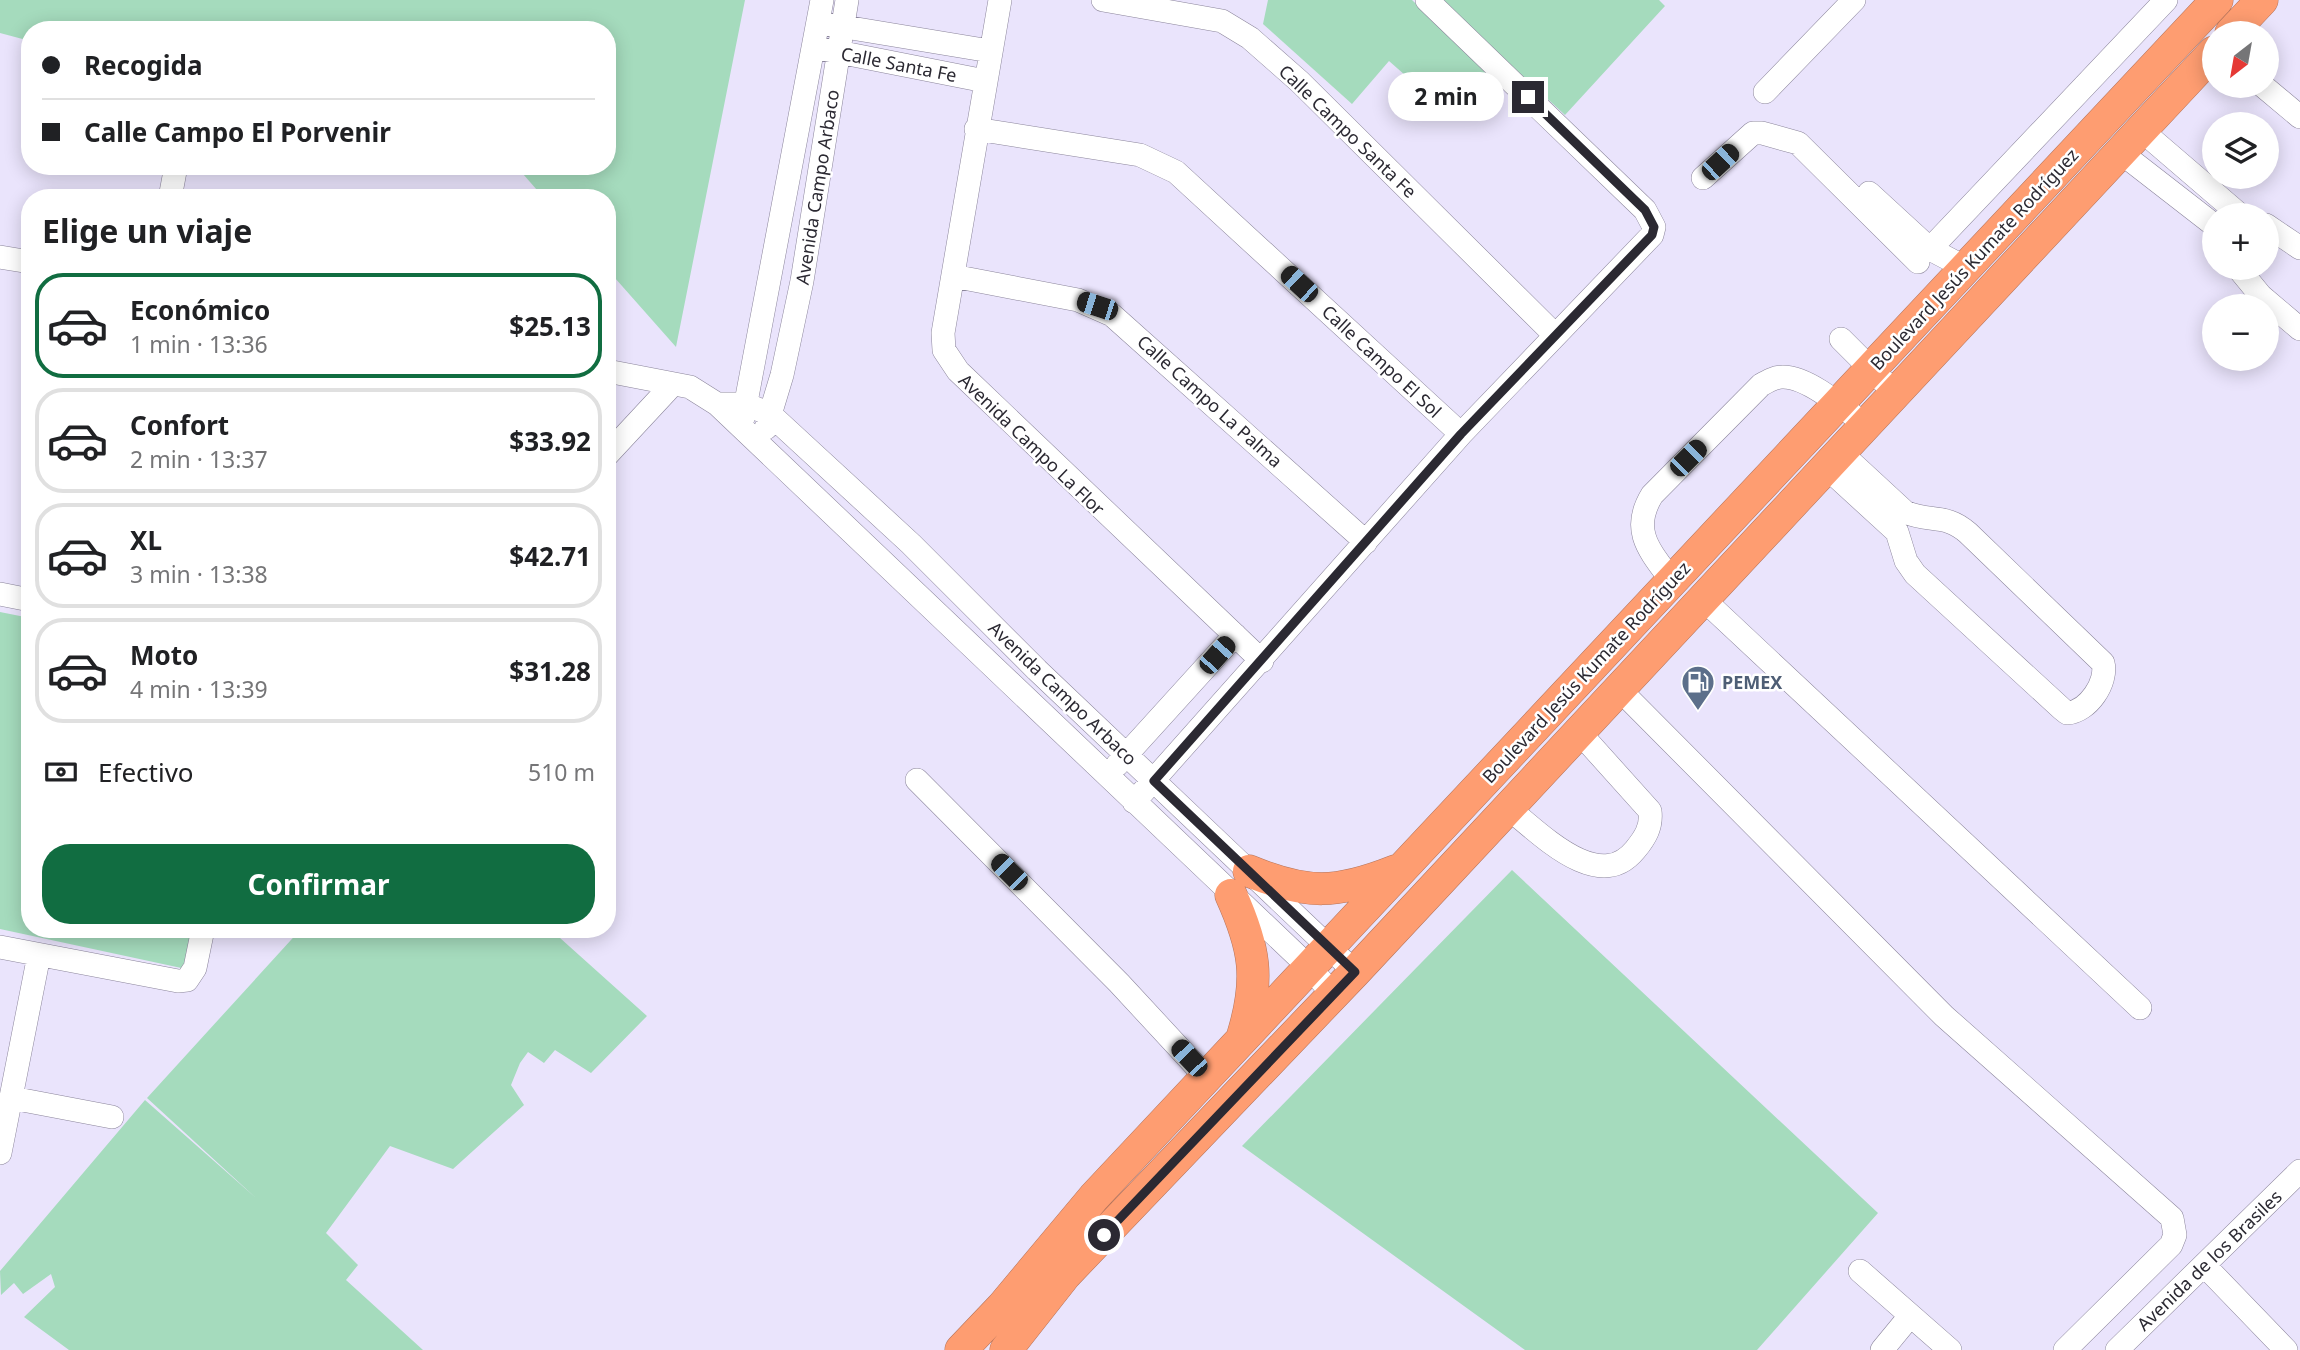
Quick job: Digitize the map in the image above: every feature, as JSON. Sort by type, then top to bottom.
[{"type":"highway","name":"Boulevard Jesús Kumate Rodríguez","points":[[961,1350],[1002,1307],[1094,1197],[2217,0]]},
{"type":"highway","points":[[2242,21],[2262,0]]},
{"type":"highway","name":"Boulevard Jesús Kumate Rodríguez","points":[[1006,1350],[1065,1275],[1355,972],[2202,65]]},
{"type":"highway","points":[[1242,1038],[1254,1001],[1255,974],[1240,883],[1280,884],[1314,890],[1357,886],[1403,867]]},
{"type":"street","name":"Avenida Campo Arbaco","points":[[760,444],[771,415],[802,281],[847,0]]},
{"type":"street","name":"Avenida Campo La Flor","points":[[1000,0],[943,333],[944,350],[951,364],[1061,473],[1262,661]]},
{"type":"street","name":"Calle Campo Santa Fe","points":[[1103,0],[1222,21],[1237,29],[1300,82],[1555,335]]},
{"type":"street","points":[[1134,802],[1461,434],[1648,241],[1654,227],[1645,210],[1427,0]]},
{"type":"street","points":[[1765,92],[1854,0]]},
{"type":"street","points":[[1924,256],[2166,0]]},
{"type":"street","name":"Avenida Campo Arbaco","points":[[820,11],[741,428],[1134,802],[1240,883],[1319,956],[1355,972]]},
{"type":"street","name":"Calle Santa Fe","points":[[820,11],[842,27],[990,51]]},
{"type":"street","name":"Calle Santa Fe","points":[[813,47],[985,81]]},
{"type":"street","points":[[2078,94],[2105,120]]},
{"type":"street","points":[[2277,98],[2300,117]]},
{"type":"street","name":"Calle Campo El Sol","points":[[976,129],[1140,155],[1176,172],[1461,434]]},
{"type":"street","points":[[1703,178],[1753,133],[1798,143],[1806,138],[1813,142],[1924,256],[1966,268]]},
{"type":"street","points":[[2130,141],[2222,203]]},
{"type":"street","points":[[2130,141],[2202,213]]},
{"type":"street","points":[[2279,234],[2300,248]]},
{"type":"street","points":[[0,257],[21,260]]},
{"type":"street","name":"Calle Campo La Palma","points":[[953,276],[1079,300],[1112,315],[1366,542]]},
{"type":"street","points":[[2248,280],[2262,296],[2300,329]]},
{"type":"street","points":[[1841,340],[1895,393]]},
{"type":"street","points":[[616,373],[690,387],[717,404],[741,428]]},
{"type":"street","points":[[1672,581],[1653,556],[1641,531],[1640,519],[1652,495],[1761,385],[1783,376],[1796,379],[1838,404],[1865,425]]},
{"type":"street","points":[[616,445],[673,384]]},
{"type":"street","points":[[717,404],[746,404]]},
{"type":"street","name":"Avenida Campo Arbaco","points":[[746,404],[771,415],[911,544],[1154,781],[1240,883]]},
{"type":"street","points":[[1833,460],[1905,512],[1929,518],[1940,517],[1958,524],[2096,656],[2105,670],[2103,683],[2097,692],[2077,711],[2067,713],[2062,709],[1915,574],[1906,561],[1897,532],[1833,460]]},
{"type":"street","points":[[1903,547],[1929,518]]},
{"type":"street","points":[[0,594],[21,598]]},
{"type":"street","points":[[1703,599],[2140,1008]]},
{"type":"street","points":[[1106,777],[1235,635]]},
{"type":"street","points":[[1619,689],[1924,998],[2172,1218],[2175,1235],[2171,1245],[2065,1350]]},
{"type":"street","points":[[1508,808],[1587,864],[1608,867],[1621,863],[1634,851],[1649,830],[1650,811],[1579,732]]},
{"type":"street","points":[[917,780],[1119,983],[1206,1077]]},
{"type":"street","points":[[0,947],[178,981],[191,976],[201,938]]},
{"type":"street","points":[[0,1153],[39,955]]},
{"type":"street","name":"Avenida Campo Arbaco","points":[[1319,956],[1333,994]]},
{"type":"street","points":[[12,1098],[112,1117]]},
{"type":"street","name":"Avenida de los Brasiles","points":[[2117,1350],[2300,1171]]},
{"type":"street","points":[[2204,1265],[2286,1350]]},
{"type":"street","points":[[1860,1271],[1950,1350]]},
{"type":"street","points":[[1882,1350],[1910,1316]]},
{"type":"green space","points":[[0,0],[745,0],[676,347],[616,279],[616,189],[536,189],[524,175],[616,175],[616,21],[21,21],[21,39],[0,33]]},
{"type":"green space","points":[[1268,0],[1412,0],[1493,78],[1455,119],[1389,61],[1352,104],[1263,24]]},
{"type":"green space","points":[[1440,0],[1659,0],[1665,6],[1565,115]]},
{"type":"green space","points":[[0,612],[21,616],[21,934],[0,929]]},
{"type":"green space","points":[[1512,870],[1878,1213],[1757,1350],[1525,1350],[1242,1146]]},
{"type":"green space","points":[[42,938],[191,938],[186,969]]},
{"type":"green space","points":[[293,938],[560,938],[647,1016],[591,1073],[555,1050],[544,1063],[528,1052],[511,1085],[524,1105],[453,1169],[390,1146],[326,1233],[358,1265],[346,1280],[423,1350],[69,1350],[24,1317],[55,1287],[51,1274],[23,1294],[14,1283],[1,1295],[0,1271],[145,1100],[257,1199],[147,1098]]},
{"type":"place","name":"PEMEX","points":[[1698,712]]},
{"type":"route","points":[[1104,1235],[1355,972],[1154,781],[1461,434],[1652,235],[1654,227],[1645,210],[1528,97]]}]
